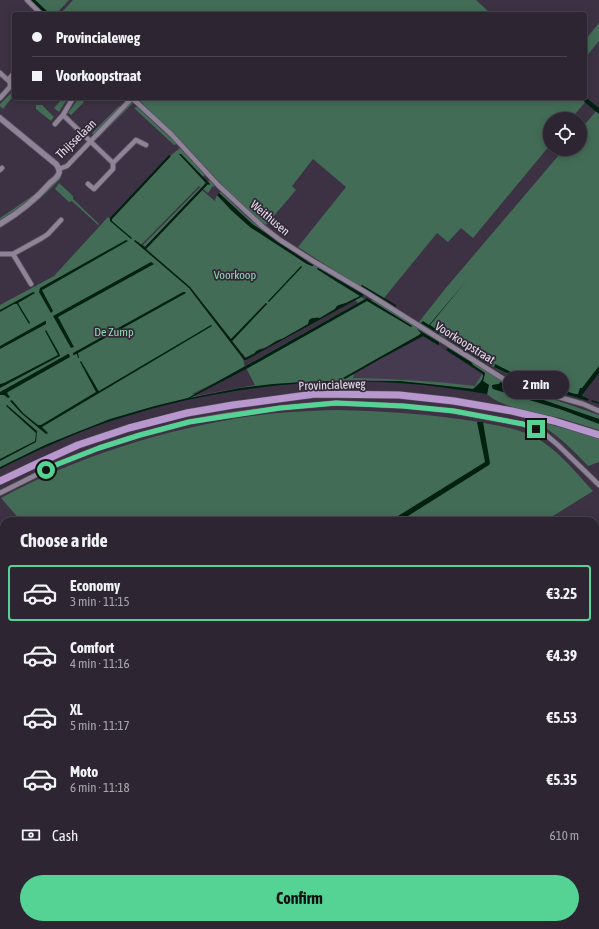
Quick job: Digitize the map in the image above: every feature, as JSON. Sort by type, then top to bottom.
[{"type":"highway","name":"Provincialeweg","points":[[0,481],[68,450],[129,428],[187,413],[315,394],[399,395],[454,401],[512,411],[554,421],[599,435]]},
{"type":"street","points":[[27,0],[39,12]]},
{"type":"street","points":[[0,72],[10,82],[10,87],[0,98]]},
{"type":"street","points":[[8,80],[12,75]]},
{"type":"street","points":[[55,124],[63,115],[72,100]]},
{"type":"street","name":"Thijsselaan","points":[[0,224],[24,208],[44,190],[58,174],[59,169],[67,166],[130,100]]},
{"type":"street","name":"Weithusen","points":[[134,100],[172,135],[218,185],[263,227],[313,261],[372,296]]},
{"type":"street","points":[[63,115],[113,163]]},
{"type":"street","points":[[0,118],[56,164],[59,169]]},
{"type":"street","points":[[88,184],[94,189],[113,169],[113,163],[136,138],[146,145]]},
{"type":"street","points":[[0,254],[13,254],[48,234],[61,220]]},
{"type":"street","points":[[13,254],[31,284]]},
{"type":"street","name":"Voorkoopstraat","points":[[372,296],[502,378],[520,386],[583,404],[599,411]]},
{"type":"street","points":[[0,493],[58,464],[99,448],[140,435],[189,422],[223,416],[280,408],[336,403],[454,411],[523,424],[545,434],[558,444],[599,485]]},
{"type":"shaded area","points":[[31,0],[35,0],[48,12],[44,12]]},
{"type":"shaded area","points":[[587,99],[599,108],[599,114],[582,100],[587,100]]},
{"type":"shaded area","points":[[179,154],[181,154],[210,184],[208,184],[146,249],[190,287],[231,339],[266,303],[267,304],[232,341],[245,358],[308,324],[309,320],[312,318],[320,318],[335,309],[337,306],[360,296],[317,269],[318,268],[363,294],[363,296],[244,360],[189,288],[134,241],[135,240],[145,247],[206,183]]},
{"type":"shaded area","points":[[169,155],[171,156],[112,219],[112,221],[132,238],[131,239],[110,221],[110,218]]},
{"type":"shaded area","points":[[219,193],[252,224],[314,266],[307,264],[250,227],[217,195]]},
{"type":"shaded area","points":[[126,240],[128,241],[42,290],[53,311],[51,313],[39,292],[40,288]]},
{"type":"shaded area","points":[[151,262],[154,264],[58,317],[74,347],[71,348],[53,316]]},
{"type":"shaded area","points":[[301,266],[302,267],[269,302],[268,301]]},
{"type":"shaded area","points":[[467,280],[430,325],[440,332],[439,334],[421,323],[423,321],[429,325]]},
{"type":"shaded area","points":[[362,285],[396,305],[396,307],[361,286]]},
{"type":"shaded area","points":[[33,292],[35,293],[18,303],[30,323],[29,324],[17,304],[14,304],[0,312],[0,310]]},
{"type":"shaded area","points":[[183,292],[186,293],[78,353],[79,358],[77,354],[73,355],[73,353]]},
{"type":"shaded area","points":[[367,298],[412,326],[411,327],[367,301],[250,367],[190,398],[240,388],[273,384],[334,381],[399,381],[473,389],[480,383],[483,378],[483,374],[446,350],[448,348],[471,362],[485,373],[483,381],[489,385],[487,394],[422,385],[370,382],[311,383],[253,388],[195,398],[111,421],[54,443],[0,469],[0,467],[45,445],[110,419],[188,398]]},
{"type":"shaded area","points":[[45,321],[46,324],[0,349],[0,346]]},
{"type":"shaded area","points":[[211,325],[212,326],[42,427],[48,433],[46,434],[22,414],[10,401],[12,400],[23,413],[38,425],[41,425],[96,392],[80,362],[81,361],[99,391]]},
{"type":"shaded area","points":[[417,329],[439,342],[439,344],[438,345],[423,336],[345,379],[343,378],[419,335],[421,333]]},
{"type":"shaded area","points":[[46,330],[60,356],[0,388],[0,384],[58,355],[45,331]]},
{"type":"shaded area","points":[[424,336],[482,374],[474,389],[396,381],[345,380],[380,359]]},
{"type":"shaded area","points":[[446,336],[488,361],[486,363],[446,338]]},
{"type":"shaded area","points":[[68,354],[70,357],[8,392],[7,393],[10,397],[8,398],[4,395],[0,395],[0,392]]},
{"type":"shaded area","points":[[495,364],[517,375],[575,394],[578,394],[580,388],[582,388],[599,366],[599,373],[582,395],[589,399],[588,401],[525,382],[494,367]]},
{"type":"shaded area","points":[[500,382],[503,383],[505,387],[599,419],[599,424],[560,409],[493,389],[492,385],[499,384]]},
{"type":"shaded area","points":[[7,405],[37,431],[36,442],[0,461],[0,459],[35,441],[36,433],[6,406]]},
{"type":"shaded area","points":[[477,422],[483,422],[490,463],[489,465],[406,517],[396,517],[485,462]]},
{"type":"green space","points":[[35,0],[69,0],[58,12],[48,12]]},
{"type":"green space","points":[[73,0],[476,0],[489,12],[62,12]]},
{"type":"green space","points":[[599,23],[599,41],[587,56],[587,38]]},
{"type":"green space","points":[[12,92],[12,98],[3,109],[0,104]]},
{"type":"green space","points":[[61,100],[67,100],[59,112],[54,108]]},
{"type":"green space","points":[[78,100],[84,102],[71,115],[68,113]]},
{"type":"green space","points":[[139,100],[586,101],[577,112],[543,112],[543,153],[473,238],[461,228],[448,242],[437,233],[384,298],[362,285],[361,286],[382,299],[381,301],[298,247],[346,187],[313,159],[292,186],[296,190],[266,225],[259,221],[223,186],[186,146]]},
{"type":"green space","points":[[131,102],[133,103],[98,138],[97,137]]},
{"type":"green space","points":[[36,105],[42,105],[54,117],[51,121],[36,109]]},
{"type":"green space","points":[[119,106],[121,107],[94,135],[92,133]]},
{"type":"green space","points":[[137,107],[177,144],[174,145],[134,108]]},
{"type":"green space","points":[[597,110],[599,111],[599,369],[578,398],[509,375],[419,322],[445,289],[558,156],[587,156],[587,122]]},
{"type":"green space","name":"De Zump","points":[[180,148],[205,175],[203,177],[181,154],[179,154],[206,183],[145,247],[142,246],[200,187],[199,186],[141,245],[135,240],[188,287],[243,358],[245,368],[192,394],[195,394],[190,397],[255,385],[245,366],[358,303],[355,300],[361,297],[411,327],[412,326],[371,301],[373,299],[441,342],[439,343],[417,329],[421,333],[419,335],[343,378],[354,374],[353,379],[415,380],[475,386],[482,374],[482,380],[473,389],[398,381],[346,380],[243,388],[193,397],[144,409],[95,425],[47,445],[0,468],[0,305],[54,276],[108,217],[111,220],[170,156]]},
{"type":"green space","points":[[59,176],[61,178],[40,199],[0,228],[0,225]]},
{"type":"green space","points":[[210,180],[215,186],[212,187],[208,193],[203,189],[210,184],[208,182]]},
{"type":"green space","points":[[59,183],[99,224],[98,225],[72,201],[69,202],[55,189]]},
{"type":"green space","name":"Voorkoop","points":[[202,190],[216,202],[215,200],[217,195],[250,227],[307,264],[312,266],[314,265],[269,235],[363,294],[318,268],[317,269],[360,296],[337,306],[335,309],[320,318],[317,317],[309,320],[309,324],[265,348],[259,349],[246,358],[232,341],[267,304],[266,303],[231,340],[190,287],[146,249]]},
{"type":"green space","points":[[221,192],[269,235],[254,225],[219,193]]},
{"type":"green space","points":[[32,196],[33,197],[0,220],[0,218]]},
{"type":"green space","points":[[449,346],[510,384],[599,415],[599,419],[505,387],[504,385],[492,385],[493,389],[599,421],[599,430],[560,418],[511,406],[493,399],[487,394],[489,385],[483,381],[485,373],[471,362],[448,348]]},
{"type":"green space","points":[[337,410],[391,412],[444,417],[502,426],[517,430],[538,439],[553,449],[593,491],[551,517],[18,517],[1,498],[60,469],[123,446],[187,428],[252,416]]},
{"type":"green space","points":[[531,419],[599,439],[599,462],[588,466],[555,434]]},
{"type":"waterway","points":[[592,401],[599,403]]},
{"type":"route","points":[[46,470],[99,448],[189,422],[280,408],[336,403],[403,406],[454,411],[523,424],[536,429]]}]
